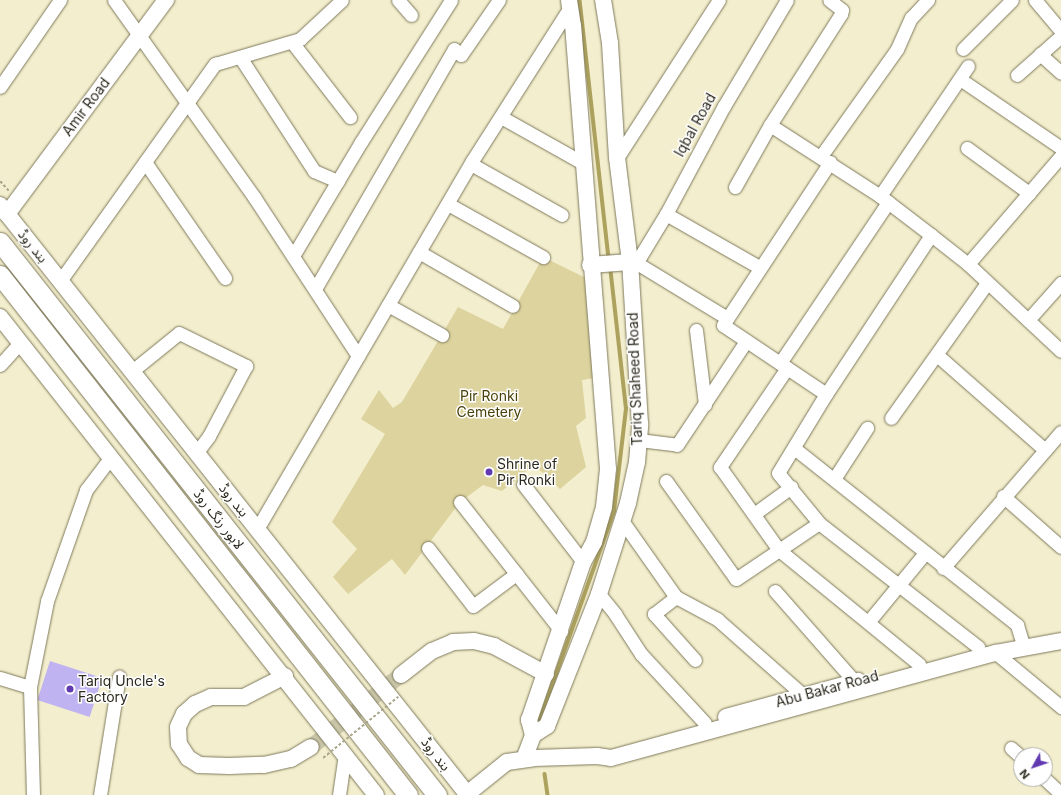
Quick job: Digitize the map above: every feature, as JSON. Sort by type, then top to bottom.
[{"type":"highway","name":"لاہور رنگ روڈ","points":[[0,242],[437,795]]},
{"type":"highway","name":"لاہور رنگ روڈ","points":[[0,275],[408,795]]},
{"type":"main road","name":"Amir Road","points":[[4,210],[166,0]]},
{"type":"main road","name":"Tariq Shaheed Road","points":[[533,735],[547,726],[599,594],[623,522],[637,462],[639,440],[630,262],[617,158],[610,43],[603,0]]},
{"type":"main road","points":[[524,759],[533,735],[529,720],[561,631],[583,562],[594,542],[604,507],[608,469],[570,4]]},
{"type":"main road","name":"بند روڈ","points":[[4,210],[468,794]]},
{"type":"main road","points":[[592,265],[630,262]]},
{"type":"main road","points":[[0,317],[285,676],[376,795]]},
{"type":"main road","name":"Abu Bakar Road","points":[[597,756],[610,748],[978,647],[1061,639]]},
{"type":"main road","points":[[401,675],[432,651],[453,642],[474,641],[494,646],[546,674]]},
{"type":"main road","name":"Abu Bakar Road","points":[[468,794],[507,762],[524,759],[597,756],[611,758],[996,653],[1022,643]]},
{"type":"main road","points":[[285,676],[244,697],[212,697],[195,704],[184,714],[178,727],[179,744],[188,758],[199,765],[229,766],[264,765],[291,759],[312,747]]},
{"type":"street","points":[[0,86],[60,0]]},
{"type":"street","points":[[114,0],[188,102],[293,256],[358,356]]},
{"type":"street","points":[[60,281],[215,64],[300,39],[342,0]]},
{"type":"street","points":[[398,0],[411,15]]},
{"type":"street","points":[[293,256],[451,0]]},
{"type":"street","points":[[314,289],[454,49],[461,55],[499,0]]},
{"type":"street","points":[[617,158],[719,0]]},
{"type":"street","name":"Iqbal Road","points":[[630,262],[666,214],[724,106],[787,0]]},
{"type":"street","points":[[735,187],[770,125],[841,14],[842,10],[829,0]]},
{"type":"street","points":[[826,394],[724,325],[726,318],[896,49],[911,18],[928,0]]},
{"type":"street","points":[[963,49],[1012,0]]},
{"type":"street","points":[[1035,0],[1061,31]]},
{"type":"street","points":[[257,528],[471,164],[570,4]]},
{"type":"street","points":[[1017,74],[1061,36]]},
{"type":"street","points":[[292,42],[350,117]]},
{"type":"street","points":[[1040,54],[1061,73]]},
{"type":"street","points":[[240,56],[314,171],[338,181]]},
{"type":"street","points":[[919,664],[869,621],[779,550],[720,467],[884,199],[968,66]]},
{"type":"street","points":[[960,79],[1061,148]]},
{"type":"street","points":[[501,117],[583,163]]},
{"type":"street","points":[[770,125],[826,159],[884,199],[931,235],[968,264],[1061,351]]},
{"type":"street","points":[[967,148],[1029,193]]},
{"type":"street","points":[[968,264],[1061,156]]},
{"type":"street","points":[[145,162],[225,278]]},
{"type":"street","points":[[471,164],[562,215]]},
{"type":"street","points":[[448,204],[543,257]]},
{"type":"street","points":[[666,214],[759,267]]},
{"type":"street","points":[[931,235],[826,394],[778,473],[819,523],[978,647]]},
{"type":"street","points":[[419,252],[513,306]]},
{"type":"street","points":[[630,262],[726,318]]},
{"type":"street","points":[[891,418],[987,283]]},
{"type":"street","points":[[1028,320],[1061,283]]},
{"type":"street","points":[[388,305],[442,335]]},
{"type":"street","points":[[696,330],[705,404]]},
{"type":"street","points":[[132,371],[179,333],[246,366],[209,436],[197,452]]},
{"type":"street","points":[[639,440],[677,445],[746,341]]},
{"type":"street","points":[[0,365],[20,343]]},
{"type":"street","points":[[937,355],[1045,450]]},
{"type":"street","points":[[834,479],[867,428]]},
{"type":"street","points":[[943,568],[1003,496],[1061,432]]},
{"type":"street","points":[[794,448],[834,479],[924,554],[1017,625],[1022,643]]},
{"type":"street","points":[[33,795],[30,688],[48,601],[86,490],[111,457]]},
{"type":"street","points":[[666,481],[736,579],[819,523]]},
{"type":"street","points":[[523,484],[583,562]]},
{"type":"street","points":[[754,514],[791,488]]},
{"type":"street","points":[[1003,496],[1061,546]]},
{"type":"street","points":[[460,502],[561,631]]},
{"type":"street","points":[[623,522],[676,597],[717,619],[803,694]]},
{"type":"street","points":[[428,548],[473,606],[516,574]]},
{"type":"street","points":[[869,621],[897,584],[924,554]]},
{"type":"street","points":[[774,591],[854,682]]},
{"type":"street","points":[[599,594],[623,625],[641,654],[705,723]]},
{"type":"street","points":[[676,597],[654,614],[695,660]]},
{"type":"street","points":[[996,653],[1061,708]]},
{"type":"street","points":[[100,795],[119,677]]},
{"type":"street","points":[[0,678],[30,688]]},
{"type":"street","points":[[339,795],[345,754]]},
{"type":"path","points":[[0,181],[6,188]]},
{"type":"path","points":[[323,758],[398,697]]},
{"type":"green space","name":"Pir Ronki Cemetery","points":[[543,257],[592,281],[600,377],[582,380],[586,418],[576,426],[586,467],[560,489],[534,465],[502,491],[483,485],[460,502],[405,575],[392,559],[348,594],[333,577],[357,549],[332,522],[385,434],[361,419],[379,390],[393,408],[402,402],[458,307],[503,329]]},
{"type":"building","name":"Tariq Uncle's Factory","points":[[50,661],[102,678],[90,717],[37,700]]},
{"type":"waterway","points":[[580,0],[609,259]]},
{"type":"waterway","points":[[539,722],[614,511],[626,409],[610,267]]},
{"type":"waterway","points":[[545,774],[548,795]]},
{"type":"tunnel","points":[[311,747],[401,675]]},
{"type":"place","name":"Shrine of Pir Ronki","points":[[489,472]]},
{"type":"place","name":"Tariq Uncle's Factory","points":[[70,689]]}]
